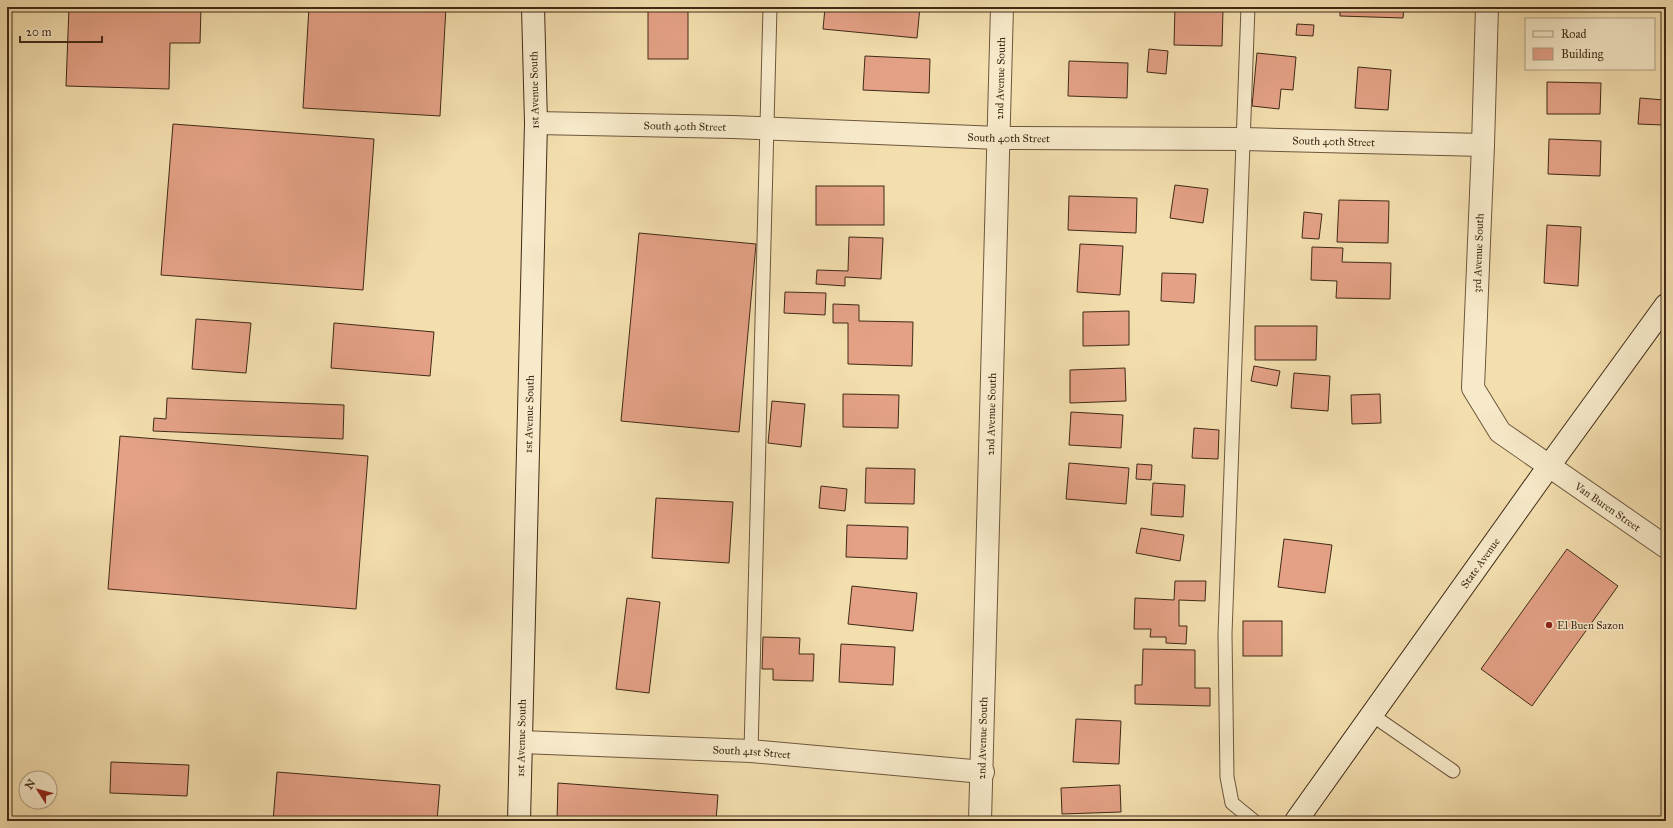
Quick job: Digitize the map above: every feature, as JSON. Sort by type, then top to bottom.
[{"type":"street","name":"1st Avenue South","points":[[519,821],[536,123],[534,7]]},
{"type":"street","name":"2nd Avenue South","points":[[980,821],[1002,7]]},
{"type":"street","name":"3rd Avenue South","points":[[1486,7],[1483,145],[1473,388],[1500,432],[1549,466]]},
{"type":"street","name":"South 40th Street","points":[[536,123],[766,128],[998,138],[1244,139],[1483,145]]},
{"type":"street","name":"State Avenue","points":[[1296,821],[1549,466],[1666,306]]},
{"type":"street","name":"Van Buren Street","points":[[1549,466],[1666,547]]},
{"type":"street","name":"South 41st Street","points":[[521,742],[751,752],[982,772]]},
{"type":"lane","points":[[751,752],[770,7]]},
{"type":"lane","points":[[1248,7],[1225,650],[1227,777],[1232,803],[1254,821]]},
{"type":"lane","points":[[1372,715],[1453,772]]},
{"type":"building","points":[[69,7],[201,7],[200,43],[170,43],[169,89],[66,86]]},
{"type":"building","points":[[309,7],[446,7],[440,116],[303,108]]},
{"type":"building","points":[[648,7],[688,7],[688,59],[648,59]]},
{"type":"building","points":[[849,7],[920,7],[917,38],[823,29],[825,8],[849,10]]},
{"type":"building","points":[[1175,7],[1205,7],[1205,10],[1223,10],[1222,46],[1174,45]]},
{"type":"building","points":[[1340,7],[1404,7],[1403,18],[1340,16]]},
{"type":"building","points":[[1297,24],[1314,25],[1313,36],[1296,35]]},
{"type":"building","points":[[1666,31],[1666,58],[1663,58]]},
{"type":"building","points":[[1149,49],[1168,51],[1166,74],[1147,72]]},
{"type":"building","points":[[1257,53],[1296,57],[1293,90],[1281,89],[1279,109],[1252,106]]},
{"type":"building","points":[[865,56],[930,59],[929,93],[863,90]]},
{"type":"building","points":[[1069,61],[1128,63],[1127,98],[1068,96]]},
{"type":"building","points":[[1358,67],[1391,70],[1388,110],[1355,108]]},
{"type":"building","points":[[1547,82],[1601,83],[1600,114],[1547,114]]},
{"type":"building","points":[[1640,98],[1664,100],[1662,125],[1638,124]]},
{"type":"building","points":[[173,124],[374,139],[363,290],[161,275]]},
{"type":"building","points":[[1549,139],[1601,141],[1600,176],[1548,174]]},
{"type":"building","points":[[1175,185],[1208,189],[1203,223],[1170,218]]},
{"type":"building","points":[[816,186],[884,186],[884,225],[816,225]]},
{"type":"building","points":[[1069,196],[1137,198],[1136,233],[1068,230]]},
{"type":"building","points":[[1339,200],[1389,201],[1388,243],[1337,242]]},
{"type":"building","points":[[1304,212],[1322,214],[1319,239],[1302,238]]},
{"type":"building","points":[[1547,225],[1581,227],[1578,286],[1544,283]]},
{"type":"building","points":[[639,233],[756,244],[739,432],[621,421]]},
{"type":"building","points":[[849,237],[883,238],[881,279],[845,277],[845,286],[816,284],[817,270],[848,271]]},
{"type":"building","points":[[1080,244],[1123,246],[1120,295],[1077,292]]},
{"type":"building","points":[[1312,247],[1343,248],[1342,262],[1391,263],[1390,299],[1336,298],[1337,281],[1311,280]]},
{"type":"building","points":[[1162,273],[1196,274],[1194,303],[1161,301]]},
{"type":"building","points":[[785,292],[826,293],[825,315],[784,313]]},
{"type":"building","points":[[833,304],[859,305],[859,321],[913,322],[912,366],[848,364],[848,323],[833,323]]},
{"type":"building","points":[[1129,311],[1129,345],[1083,346],[1083,312]]},
{"type":"building","points":[[196,319],[251,323],[246,373],[192,369]]},
{"type":"building","points":[[334,323],[434,332],[430,376],[331,368]]},
{"type":"building","points":[[1255,326],[1317,326],[1316,360],[1255,360]]},
{"type":"building","points":[[1254,366],[1280,371],[1277,386],[1251,381]]},
{"type":"building","points":[[1125,368],[1126,401],[1070,403],[1070,370]]},
{"type":"building","points":[[1294,373],[1330,376],[1328,411],[1291,408]]},
{"type":"building","points":[[843,394],[899,395],[898,428],[843,427]]},
{"type":"building","points":[[1380,394],[1381,423],[1352,424],[1351,395]]},
{"type":"building","points":[[167,398],[344,405],[343,439],[153,431],[154,418],[166,419]]},
{"type":"building","points":[[772,401],[805,404],[801,447],[768,443]]},
{"type":"building","points":[[1071,412],[1123,415],[1121,448],[1069,445]]},
{"type":"building","points":[[1194,428],[1219,430],[1218,459],[1192,458]]},
{"type":"building","points":[[120,436],[368,456],[356,609],[108,589]]},
{"type":"building","points":[[1069,463],[1129,468],[1126,504],[1066,499]]},
{"type":"building","points":[[1137,464],[1152,465],[1151,480],[1136,479]]},
{"type":"building","points":[[866,468],[915,469],[914,504],[865,503]]},
{"type":"building","points":[[1153,483],[1185,485],[1183,517],[1151,515]]},
{"type":"building","points":[[821,486],[847,489],[845,511],[819,508]]},
{"type":"building","points":[[656,498],[733,502],[729,563],[652,558]]},
{"type":"building","points":[[847,525],[908,527],[907,559],[846,557]]},
{"type":"building","points":[[1141,528],[1184,535],[1180,561],[1136,553]]},
{"type":"building","points":[[1284,539],[1332,545],[1325,593],[1278,587]]},
{"type":"building","points":[[1567,549],[1618,586],[1532,706],[1481,669]]},
{"type":"building","points":[[1175,581],[1206,581],[1205,601],[1179,600],[1179,626],[1187,626],[1186,644],[1166,643],[1166,637],[1150,637],[1151,629],[1134,629],[1135,598],[1174,600]]},
{"type":"building","points":[[852,586],[917,593],[913,631],[848,624]]},
{"type":"building","points":[[627,598],[660,602],[649,693],[616,689]]},
{"type":"building","points":[[1243,621],[1282,621],[1282,656],[1243,656]]},
{"type":"building","points":[[763,637],[800,638],[799,654],[814,654],[813,681],[773,680],[773,669],[762,669]]},
{"type":"building","points":[[841,644],[895,647],[893,685],[839,682]]},
{"type":"building","points":[[1143,649],[1195,650],[1195,688],[1210,688],[1210,706],[1135,704],[1135,685],[1142,685]]},
{"type":"building","points":[[1076,719],[1121,721],[1119,764],[1073,762]]},
{"type":"building","points":[[111,762],[189,765],[187,796],[110,793]]},
{"type":"building","points":[[277,772],[440,785],[437,821],[273,821]]},
{"type":"building","points":[[558,783],[718,795],[716,821],[557,821]]},
{"type":"building","points":[[1120,785],[1121,812],[1062,814],[1061,788]]},
{"type":"place","name":"El Buen Sazon","points":[[1549,625]]}]
